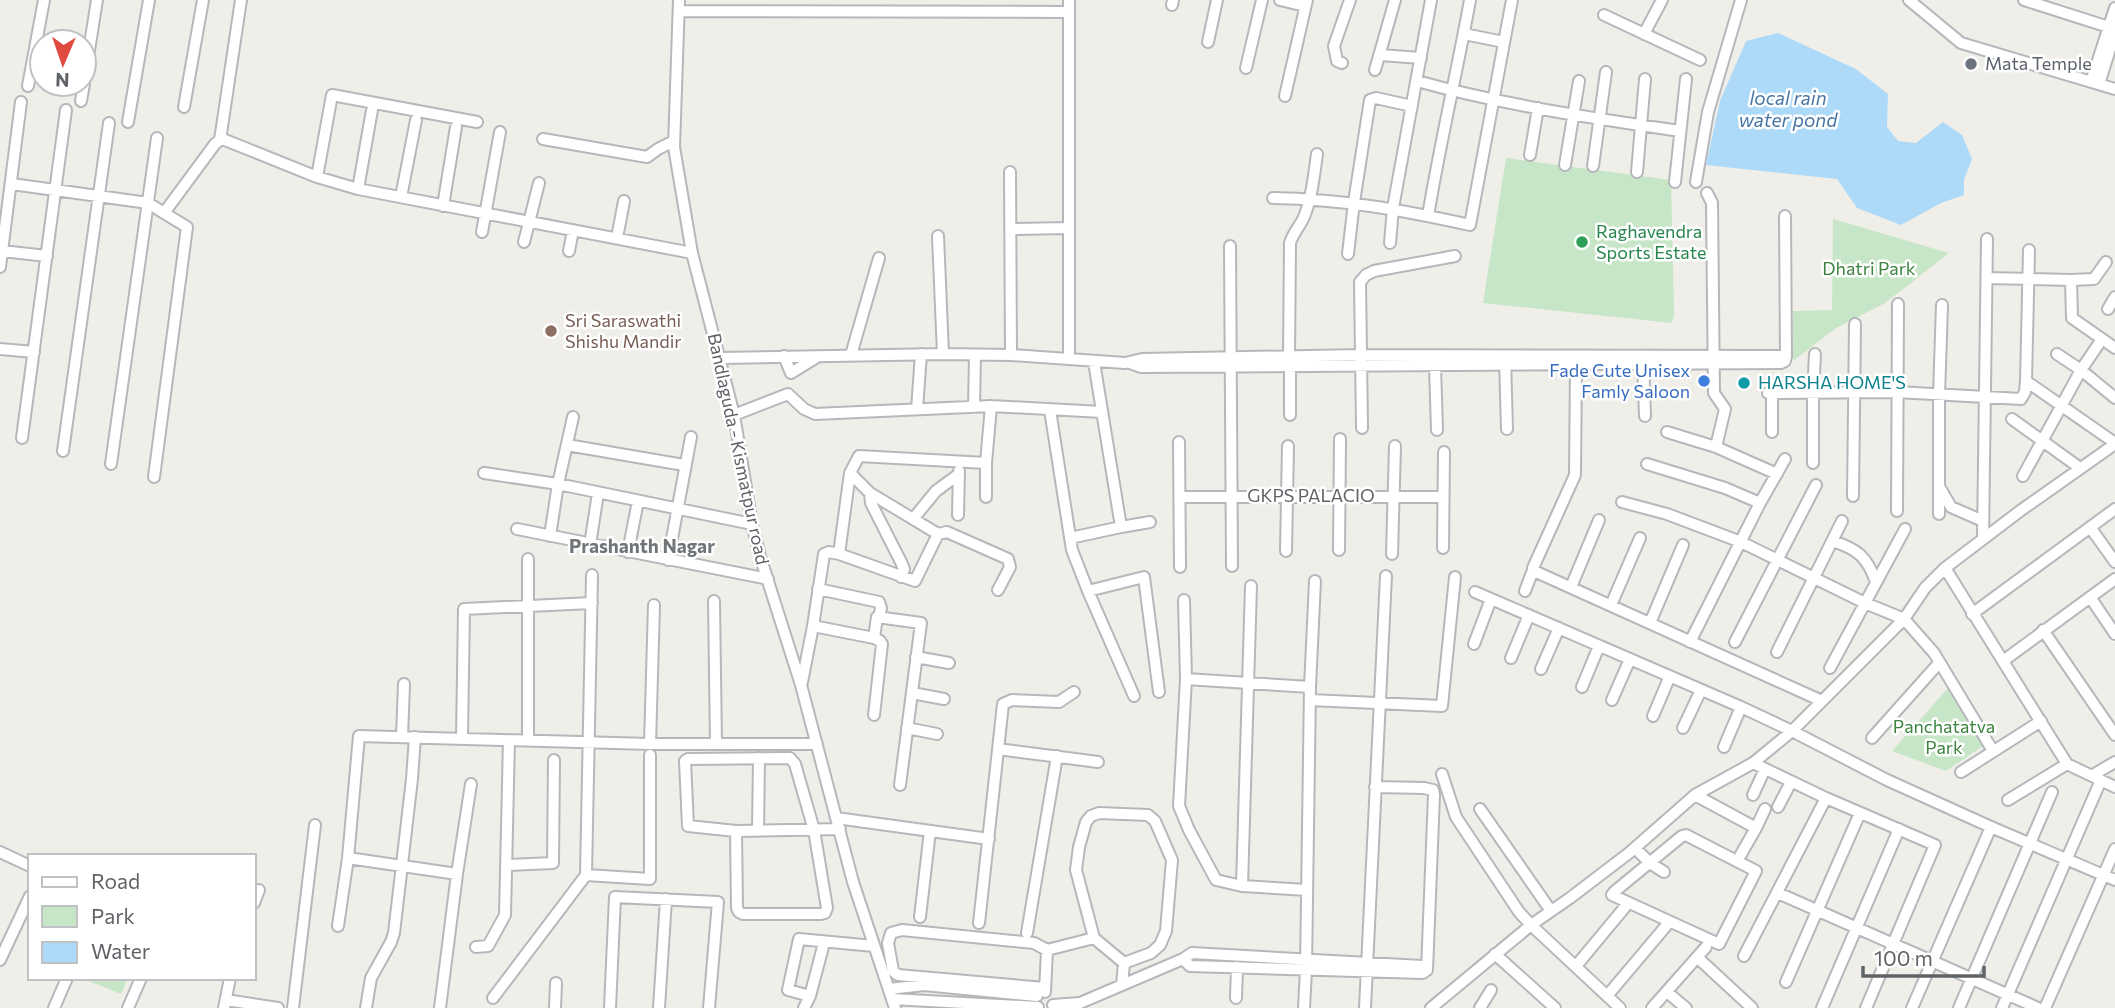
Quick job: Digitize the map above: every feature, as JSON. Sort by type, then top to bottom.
[{"type":"street","points":[[39,28],[44,0]]},
{"type":"street","points":[[93,28],[97,0]]},
{"type":"street","points":[[128,122],[149,0]]},
{"type":"street","points":[[184,107],[204,0]]},
{"type":"street","points":[[220,140],[241,0]]},
{"type":"street","points":[[1208,42],[1217,0]]},
{"type":"street","points":[[1246,68],[1262,0]]},
{"type":"street","points":[[1280,0],[1306,3],[1285,96]]},
{"type":"street","points":[[1342,63],[1337,61],[1334,46],[1350,0]]},
{"type":"street","points":[[1375,69],[1395,0]]},
{"type":"street","points":[[1390,243],[1393,208],[1431,0]]},
{"type":"street","points":[[1428,215],[1470,0]]},
{"type":"street","points":[[1273,198],[1354,202],[1470,225],[1512,0]]},
{"type":"street","points":[[1644,34],[1662,0]]},
{"type":"street","points":[[1696,182],[1708,112],[1741,0]]},
{"type":"street","points":[[2024,0],[2113,30]]},
{"type":"street","points":[[1913,2],[1961,43],[2115,89]]},
{"type":"street","points":[[679,5],[1069,6],[1069,359]]},
{"type":"street","name":"Bandlaguda - Kismatpur road","points":[[679,5],[674,141],[692,253],[734,415],[752,524],[801,685],[853,882],[892,999]]},
{"type":"street","points":[[2095,83],[2113,30],[2115,8]]},
{"type":"street","points":[[1604,15],[1700,61]]},
{"type":"street","points":[[1464,34],[1504,42]]},
{"type":"street","points":[[1380,55],[1421,58]]},
{"type":"street","points":[[1593,166],[1606,72]]},
{"type":"street","points":[[1637,172],[1645,79]]},
{"type":"street","points":[[1675,182],[1686,79]]},
{"type":"street","points":[[1417,81],[1454,92],[1574,115],[1680,131]]},
{"type":"street","points":[[1565,165],[1579,81]]},
{"type":"street","points":[[317,177],[332,95],[478,122]]},
{"type":"street","points":[[1348,254],[1370,100],[1376,98],[1412,106]]},
{"type":"street","points":[[0,267],[21,102]]},
{"type":"street","points":[[1530,155],[1538,108]]},
{"type":"street","points":[[22,438],[66,110]]},
{"type":"street","points":[[358,189],[372,110]]},
{"type":"street","points":[[401,197],[416,120]]},
{"type":"street","points":[[63,451],[109,122]]},
{"type":"street","points":[[443,206],[456,127]]},
{"type":"street","points":[[482,232],[500,132]]},
{"type":"street","points":[[111,464],[158,138]]},
{"type":"street","points":[[543,139],[647,158],[657,149],[674,141]]},
{"type":"street","points":[[164,213],[215,144],[225,140],[317,177],[358,189],[692,253]]},
{"type":"street","points":[[1290,415],[1290,243],[1303,219],[1310,198],[1317,154]]},
{"type":"street","points":[[1010,172],[1012,355]]},
{"type":"street","points":[[524,242],[538,183]]},
{"type":"street","points":[[12,184],[148,203],[187,227],[154,477]]},
{"type":"street","points":[[1707,193],[1712,203],[1715,396],[1726,409],[1716,447]]},
{"type":"street","points":[[617,238],[624,201]]},
{"type":"street","points":[[720,358],[1012,355],[1130,363],[1141,367],[1231,362],[1361,360],[1715,360],[1781,363],[1786,356],[1785,216]]},
{"type":"street","points":[[1011,229],[1068,228]]},
{"type":"street","points":[[569,251],[573,230]]},
{"type":"street","points":[[938,236],[943,354]]},
{"type":"street","points":[[1983,539],[1987,239]]},
{"type":"street","points":[[1230,246],[1232,566]]},
{"type":"street","points":[[1772,432],[1770,393],[1898,392],[2021,399],[2026,381],[2029,250]]},
{"type":"street","points":[[2,251],[47,256]]},
{"type":"street","points":[[1362,428],[1360,282],[1374,271],[1455,256]]},
{"type":"street","points":[[851,355],[879,258]]},
{"type":"street","points":[[1987,278],[2094,279],[2106,262]]},
{"type":"street","points":[[2071,280],[2072,318],[2115,348]]},
{"type":"street","points":[[2108,309],[2115,298]]},
{"type":"street","points":[[1897,511],[1898,303]]},
{"type":"street","points":[[1939,514],[1942,305]]},
{"type":"street","points":[[1853,496],[1855,324]]},
{"type":"street","points":[[2023,476],[2081,370],[2102,339]]},
{"type":"street","points":[[0,349],[34,352]]},
{"type":"street","points":[[917,409],[921,354]]},
{"type":"street","points":[[1814,464],[1815,354]]},
{"type":"street","points":[[2057,354],[2115,398]]},
{"type":"street","points":[[974,407],[975,355]]},
{"type":"street","points":[[784,356],[791,373],[788,394]]},
{"type":"street","points":[[791,373],[819,356]]},
{"type":"street","points":[[1361,360],[1435,366],[1505,360],[1576,364],[1643,360]]},
{"type":"street","points":[[1505,360],[1507,429]]},
{"type":"street","points":[[1643,360],[1645,416]]},
{"type":"street","points":[[1094,362],[1121,527]]},
{"type":"street","points":[[1525,590],[1574,475],[1576,364]]},
{"type":"street","points":[[1435,366],[1437,430]]},
{"type":"street","points":[[1432,1008],[1531,925],[1635,848],[1695,795],[1753,763],[1792,731],[1904,618],[1924,588],[1945,568],[2080,468],[2114,448],[2063,405],[2026,381]]},
{"type":"street","points":[[788,394],[804,409],[815,414],[991,406],[1102,412]]},
{"type":"street","points":[[734,415],[788,394]]},
{"type":"street","points":[[986,497],[991,406]]},
{"type":"street","points":[[1050,410],[1070,538],[1088,591],[1134,696]]},
{"type":"street","points":[[550,536],[573,417]]},
{"type":"street","points":[[2012,419],[2080,468]]},
{"type":"street","points":[[1667,432],[1716,447],[1777,474]]},
{"type":"street","points":[[667,560],[691,437]]},
{"type":"street","points":[[1339,550],[1340,439]]},
{"type":"street","points":[[1179,442],[1180,567]]},
{"type":"street","points":[[567,445],[684,464]]},
{"type":"street","points":[[1286,551],[1288,446]]},
{"type":"street","points":[[1392,554],[1395,446]]},
{"type":"street","points":[[1443,548],[1444,452]]},
{"type":"street","points":[[839,554],[850,473],[856,458],[862,455],[986,463]]},
{"type":"street","points":[[1690,642],[1760,502],[1785,459]]},
{"type":"street","points":[[958,515],[960,461]]},
{"type":"street","points":[[1647,464],[1760,502]]},
{"type":"street","points":[[484,473],[558,484],[752,524]]},
{"type":"street","points":[[850,473],[870,493],[938,534],[947,532],[1008,559],[1010,568],[998,590]]},
{"type":"street","points":[[913,519],[936,491],[959,474]]},
{"type":"street","points":[[1735,642],[1816,485]]},
{"type":"street","points":[[1939,486],[1951,507],[1983,520]]},
{"type":"street","points":[[590,545],[598,493]]},
{"type":"street","points":[[870,493],[871,503],[904,569],[901,577]]},
{"type":"street","name":"GKPS PALACIO","points":[[1180,497],[1442,497]]},
{"type":"street","points":[[628,552],[638,501]]},
{"type":"street","points":[[1622,502],[1667,514],[1741,542],[1865,603],[1904,618],[1939,663],[1993,751]]},
{"type":"street","points":[[1972,614],[2115,509]]},
{"type":"street","points":[[1571,587],[1599,520]]},
{"type":"street","points":[[1777,652],[1842,521]]},
{"type":"street","points":[[1070,538],[1150,522]]},
{"type":"street","points":[[2090,527],[2115,562]]},
{"type":"street","points":[[517,529],[768,579]]},
{"type":"street","points":[[1830,668],[1905,529]]},
{"type":"street","points":[[801,685],[824,554],[839,554],[913,581],[917,580],[938,534]]},
{"type":"street","points":[[1611,605],[1640,538]]},
{"type":"street","points":[[1832,541],[1861,554],[1876,582]]},
{"type":"street","points":[[1650,623],[1683,545]]},
{"type":"street","points":[[528,559],[528,740]]},
{"type":"street","points":[[1945,568],[2067,764],[2115,787]]},
{"type":"street","points":[[1533,570],[1822,701]]},
{"type":"street","points":[[493,998],[586,876],[592,575]]},
{"type":"street","points":[[1365,1008],[1386,576]]},
{"type":"street","points":[[1088,591],[1144,577],[1159,692]]},
{"type":"street","points":[[1310,700],[1442,706],[1455,577]]},
{"type":"street","points":[[2003,661],[2115,579]]},
{"type":"street","points":[[1304,1008],[1310,687],[1315,581]]},
{"type":"street","points":[[1242,886],[1251,586]]},
{"type":"street","points":[[818,589],[879,602],[881,608],[876,620],[874,638]]},
{"type":"street","points":[[1475,592],[1741,707],[1869,771],[2115,880]]},
{"type":"street","points":[[2090,597],[2115,634]]},
{"type":"street","points":[[1474,644],[1491,599]]},
{"type":"street","points":[[1184,600],[1186,678],[1179,806],[1189,830],[1216,880],[1242,886],[1307,890]]},
{"type":"street","points":[[714,601],[716,744]]},
{"type":"street","points":[[462,738],[464,609],[592,603]]},
{"type":"street","points":[[586,876],[650,879],[654,606]]},
{"type":"street","points":[[1511,658],[1529,615]]},
{"type":"street","points":[[879,617],[921,623],[900,785]]},
{"type":"street","points":[[813,626],[880,641],[882,644],[874,715]]},
{"type":"street","points":[[1541,669],[1559,628]]},
{"type":"street","points":[[2043,630],[2115,735]]},
{"type":"street","points":[[1582,687],[1599,646]]},
{"type":"street","points":[[916,657],[949,663]]},
{"type":"street","points":[[1612,700],[1630,659]]},
{"type":"street","points":[[1872,738],[1939,663]]},
{"type":"street","points":[[1653,716],[1670,676]]},
{"type":"street","points":[[1186,678],[1310,687]]},
{"type":"street","points":[[402,737],[404,684]]},
{"type":"street","points":[[1683,728],[1701,690]]},
{"type":"street","points":[[979,923],[1003,705],[1012,700],[1059,702],[1074,692]]},
{"type":"street","points":[[912,693],[944,699]]},
{"type":"street","points":[[1724,747],[1741,707]]},
{"type":"street","points":[[1961,772],[2041,721]]},
{"type":"street","points":[[907,728],[937,734]]},
{"type":"street","points":[[338,926],[348,858],[359,736],[590,742],[650,749],[716,744],[817,744]]},
{"type":"street","points":[[366,1008],[370,978],[394,933],[415,737]]},
{"type":"street","points":[[477,947],[488,946],[505,915],[509,740]]},
{"type":"street","points":[[998,749],[1098,762]]},
{"type":"street","points":[[1027,933],[1056,756]]},
{"type":"street","points":[[736,831],[738,912],[743,915],[825,913],[827,908],[814,830],[795,764],[790,758],[692,758],[685,761],[688,826],[736,831],[814,830],[840,830]]},
{"type":"street","points":[[758,831],[759,758]]},
{"type":"street","points":[[508,865],[553,863],[554,760]]},
{"type":"street","points":[[2002,1008],[2066,859],[2097,777],[2115,762]]},
{"type":"street","points":[[1753,763],[1935,845],[1866,1008]]},
{"type":"street","points":[[2008,800],[2067,764]]},
{"type":"street","points":[[1752,795],[1765,769]]},
{"type":"street","points":[[1442,774],[1456,817],[1519,912],[1620,1008]]},
{"type":"street","points":[[1779,807],[1791,782]]},
{"type":"street","points":[[440,1008],[471,784]]},
{"type":"street","points":[[1183,959],[1190,966],[1306,965],[1368,967],[1423,973],[1427,970],[1433,790],[1375,787]]},
{"type":"street","points":[[1959,1008],[2052,792]]},
{"type":"street","points":[[1695,795],[1756,828]]},
{"type":"street","points":[[1744,956],[1826,798]]},
{"type":"street","points":[[1480,808],[1551,911]]},
{"type":"street","points":[[1740,856],[1765,809]]},
{"type":"street","points":[[1099,813],[1148,815],[1155,821],[1172,860],[1166,931],[1160,945],[1151,953],[1124,962],[1094,938],[1076,870],[1086,822],[1099,813]]},
{"type":"street","points":[[1786,982],[1860,813]]},
{"type":"street","points":[[836,818],[989,839]]},
{"type":"street","points":[[293,1008],[315,825]]},
{"type":"street","points":[[1912,1008],[1991,827]]},
{"type":"street","points":[[1822,1008],[1899,829]]},
{"type":"street","points":[[919,917],[930,831]]},
{"type":"street","points":[[1599,876],[1613,892],[1613,896],[1719,944],[1756,871],[1686,835],[1613,892]]},
{"type":"street","points":[[1635,848],[1664,872]]},
{"type":"street","points":[[2045,1008],[2115,849]]},
{"type":"street","points":[[0,852],[28,865]]},
{"type":"street","points":[[348,858],[457,874]]},
{"type":"street","points":[[256,896],[258,890]]},
{"type":"street","points":[[1778,893],[2038,1008]]},
{"type":"street","points":[[610,1008],[615,897],[718,902],[709,1008]]},
{"type":"street","points":[[659,1008],[666,899]]},
{"type":"street","points":[[0,960],[28,900]]},
{"type":"street","points":[[1576,966],[1625,907]]},
{"type":"street","points":[[1606,996],[1667,926]]},
{"type":"street","points":[[1041,998],[898,975],[893,971],[888,943],[891,933],[902,930],[1034,943],[1047,950],[1094,938]]},
{"type":"street","points":[[810,996],[788,990],[799,939],[874,946]]},
{"type":"street","points":[[804,1008],[810,996],[824,943]]},
{"type":"street","points":[[1652,1008],[1706,947]]},
{"type":"street","points":[[1041,998],[1047,950]]},
{"type":"street","points":[[892,999],[924,1004],[1052,996],[1052,1007],[1080,1003],[1192,953],[1306,965]]},
{"type":"street","points":[[1495,954],[1555,1008]]},
{"type":"street","points":[[1698,958],[1752,1008]]},
{"type":"street","points":[[1122,985],[1124,962]]},
{"type":"street","points":[[1236,998],[1237,967]]},
{"type":"street","points":[[54,1008],[66,980]]},
{"type":"street","points":[[128,1008],[140,980]]},
{"type":"street","points":[[230,980],[225,1004],[278,1008]]},
{"type":"street","points":[[555,1008],[556,983]]},
{"type":"street","points":[[892,999],[924,985],[1041,998]]},
{"type":"street","points":[[1480,1008],[1491,990]]},
{"type":"street","points":[[1667,992],[1686,1008]]},
{"type":"green space","name":"Raghavendra Sports Estate","points":[[1506,158],[1671,180],[1672,323],[1483,303]]},
{"type":"green space","name":"Dhatri Park","points":[[1833,219],[1949,253],[1885,303],[1836,328],[1793,361],[1793,311],[1832,310]]},
{"type":"green space","name":"Panchatatva Park","points":[[1949,687],[1986,744],[1946,771],[1892,751]]},
{"type":"green space","points":[[86,980],[127,980],[121,994]]},
{"type":"water","name":"local rain water pond","points":[[1778,33],[1856,69],[1888,94],[1887,127],[1898,141],[1916,143],[1943,122],[1962,135],[1972,159],[1964,180],[1964,195],[1941,203],[1901,225],[1857,208],[1837,179],[1706,165],[1720,101],[1746,41]]},
{"type":"place","name":"Mata Temple","points":[[1971,64]]},
{"type":"place","name":"Raghavendra Sports Estate","points":[[1582,242]]},
{"type":"place","name":"Sri Saraswathi Shishu Mandir","points":[[551,331]]},
{"type":"place","name":"Fade Cute Unisex Famly Saloon","points":[[1704,381]]},
{"type":"place","name":"HARSHA HOME'S","points":[[1744,383]]},
{"type":"district","name":"Prashanth Nagar","points":[[642,546]]}]
